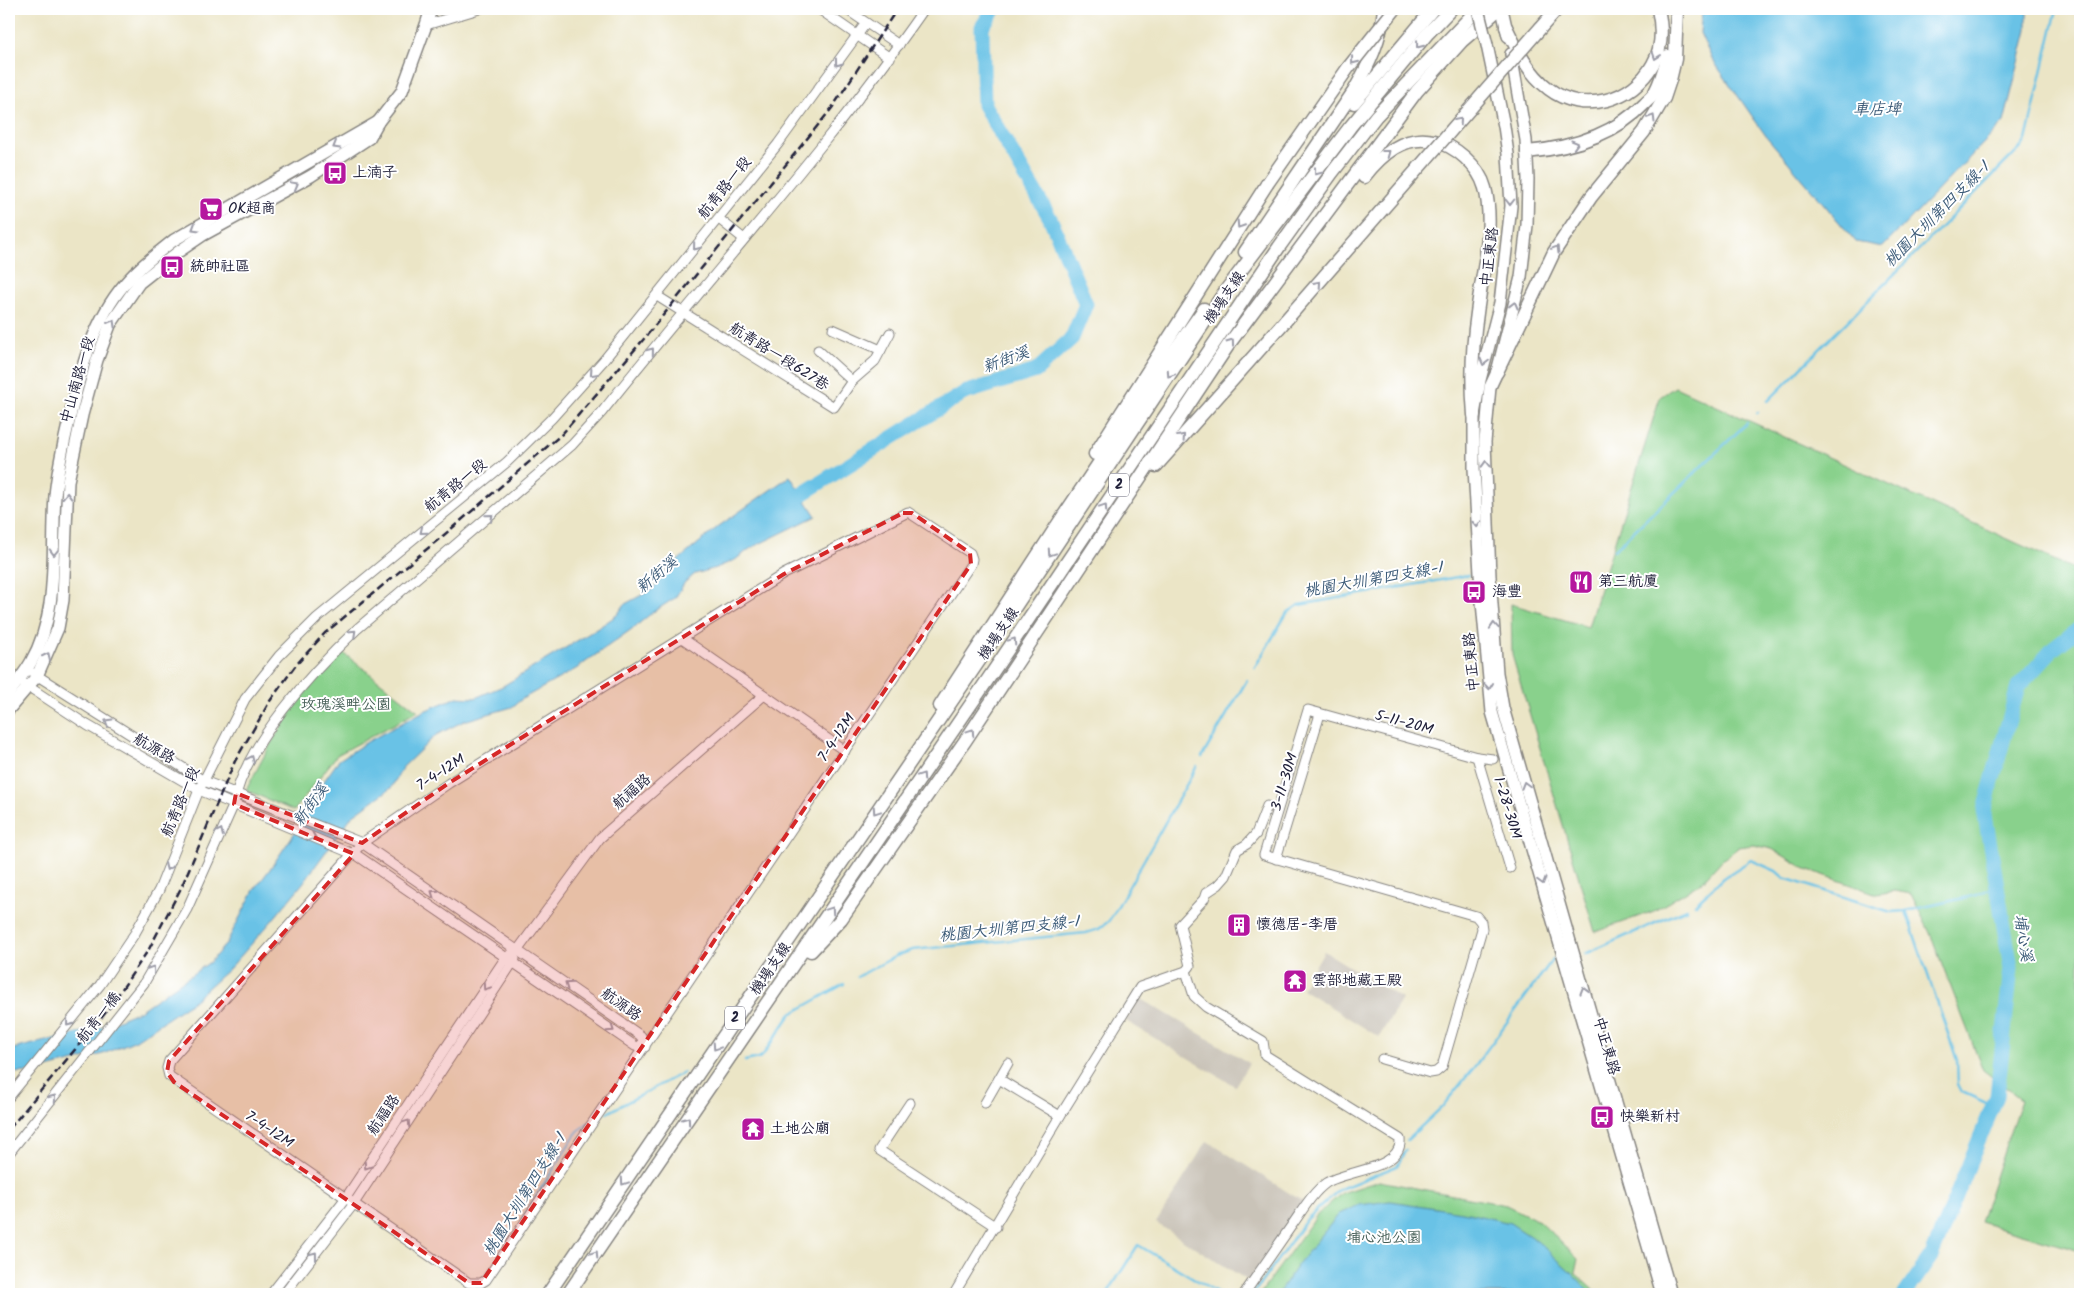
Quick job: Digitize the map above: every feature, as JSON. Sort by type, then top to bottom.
[{"type":"highway","points":[[923,742],[943,699],[971,656],[1172,354],[1260,230],[1354,91],[1368,66],[1378,42],[1384,9]]},
{"type":"highway","points":[[971,656],[1005,595],[1266,184],[1348,68],[1395,9]]},
{"type":"highway","points":[[1316,149],[1434,9]]},
{"type":"highway","name":"機場支線","points":[[548,1294],[923,742],[1226,290],[1350,127],[1428,33],[1451,9]]},
{"type":"highway","name":"機場支線","points":[[568,1294],[784,980],[1279,247],[1376,116],[1478,9]]},
{"type":"highway","points":[[784,980],[841,919],[970,733],[1229,344],[1417,91],[1462,41],[1500,9]]},
{"type":"highway","points":[[1136,484],[1151,471],[1286,320],[1557,9]]},
{"type":"highway","points":[[1506,27],[1522,59],[1534,76],[1550,90],[1583,103],[1604,102],[1625,93],[1642,80],[1654,63],[1662,27],[1658,9]]},
{"type":"highway","points":[[1497,372],[1554,252],[1590,197],[1644,132],[1664,98],[1675,59],[1677,9]]},
{"type":"highway","points":[[1527,152],[1553,150],[1579,143],[1609,131],[1635,114],[1655,92],[1665,66],[1676,26]]},
{"type":"highway","points":[[1286,268],[1312,244],[1375,163],[1392,149],[1409,140],[1422,139],[1448,145],[1463,156],[1476,170],[1485,186],[1488,210],[1471,362],[1474,415]]},
{"type":"main road","name":"中山南路一段","points":[[9,693],[37,676],[58,628],[64,590],[68,481],[82,416],[97,360],[110,325],[139,283],[161,264],[203,235],[311,176],[369,138],[378,122],[402,91],[431,9]]},
{"type":"main road","name":"中正東路","points":[[1478,9],[1487,45],[1508,154],[1511,206],[1500,304],[1480,380],[1474,415],[1474,468],[1480,579],[1492,712],[1662,1294]]},
{"type":"main road","name":"中正東路","points":[[1500,9],[1506,27],[1522,106],[1527,152],[1528,207],[1521,277],[1497,372],[1490,387],[1485,442],[1490,577],[1497,673],[1503,708],[1672,1294]]},
{"type":"main road","name":"中山南路一段","points":[[9,709],[23,684],[27,669],[40,643],[52,597],[55,496],[59,466],[72,408],[89,348],[98,327],[118,292],[144,264],[174,240],[378,122]]},
{"type":"main road","points":[[1508,154],[1527,152]]},
{"type":"street","points":[[426,25],[479,9]]},
{"type":"street","points":[[818,9],[890,58]]},
{"type":"street","points":[[846,9],[899,45]]},
{"type":"street","points":[[234,804],[236,793],[260,741],[327,658],[357,629],[572,445],[602,412],[744,239],[890,58],[924,9]]},
{"type":"street","name":"航青路一段","points":[[100,985],[135,933],[159,890],[201,786],[245,699],[279,656],[318,618],[507,462],[552,418],[604,360],[657,296],[778,144],[866,23]]},
{"type":"street","points":[[718,219],[744,239]]},
{"type":"street","name":"航青路一段627巷","points":[[657,296],[834,407],[852,381],[875,361],[890,333]]},
{"type":"street","points":[[833,329],[881,350]]},
{"type":"street","points":[[818,350],[852,381]]},
{"type":"street","name":"7-4-12M","points":[[908,512],[970,553],[972,558],[971,564],[845,751],[486,1280],[481,1283],[469,1283],[174,1082],[169,1076],[168,1061],[362,844],[450,782],[784,574],[908,512]]},
{"type":"street","points":[[682,638],[845,751]]},
{"type":"street","name":"航源路","points":[[23,684],[95,730],[234,804],[353,854],[635,1046],[645,1047],[641,1036],[362,844],[236,793],[201,786],[27,669]]},
{"type":"street","name":"航福路","points":[[284,1294],[514,963],[517,951],[600,838],[764,695]]},
{"type":"street","name":"5-11-20M","points":[[1308,710],[1477,757],[1494,759]]},
{"type":"street","name":"3-11-30M","points":[[1308,710],[1264,855],[1276,859],[1320,714]]},
{"type":"street","name":"1-28-30M","points":[[1477,757],[1510,868]]},
{"type":"street","name":"航青一橋","points":[[9,1153],[144,983],[187,909],[234,804]]},
{"type":"street","points":[[954,1294],[1060,1116],[1140,988],[1186,971],[1190,966],[1180,925],[1204,898],[1206,893],[1218,885],[1226,876],[1237,850],[1247,844],[1256,834],[1267,806]]},
{"type":"street","points":[[1276,859],[1476,916],[1481,922],[1482,929],[1442,1067],[1436,1072],[1430,1073],[1382,1059]]},
{"type":"street","name":"航福路","points":[[271,1294],[349,1202],[506,957],[517,951]]},
{"type":"street","points":[[1186,971],[1194,996],[1206,1007],[1263,1041],[1265,1055],[1400,1139],[1400,1149],[1393,1158],[1324,1184],[1309,1200],[1244,1294]]},
{"type":"street","name":"航青一橋","points":[[9,1098],[100,985]]},
{"type":"street","points":[[985,1103],[1008,1063]]},
{"type":"street","points":[[999,1079],[1060,1116]]},
{"type":"street","points":[[910,1103],[879,1150],[996,1226]]},
{"type":"highlighted area","points":[[903,513],[912,513],[970,553],[971,564],[481,1283],[469,1283],[174,1082],[167,1072],[169,1061],[354,854],[234,804],[236,793],[362,843],[449,783],[784,574]]},
{"type":"shaded area","points":[[1324,951],[1402,999],[1379,1037],[1302,989]]},
{"type":"shaded area","points":[[1140,998],[1249,1063],[1235,1086],[1126,1021]]},
{"type":"shaded area","points":[[1207,1141],[1305,1203],[1250,1282],[1156,1223]]},
{"type":"green space","points":[[1675,387],[2080,572],[2080,1251],[1980,1222],[2021,1099],[1983,1070],[1930,933],[1911,894],[1895,891],[1877,894],[1804,868],[1772,849],[1754,845],[1739,847],[1722,860],[1702,882],[1654,911],[1595,932],[1512,655],[1511,604],[1588,627],[1660,397]]},
{"type":"green space","name":"玫瑰溪畔公園","points":[[342,652],[418,711],[337,755],[294,811],[246,790],[270,745],[300,698]]},
{"type":"green space","name":"埔心池公園","points":[[1379,1181],[1506,1205],[1539,1221],[1578,1259],[1575,1273],[1599,1294],[1260,1294],[1317,1215],[1342,1193]]},
{"type":"water","name":"車店埤","points":[[1702,9],[2027,9],[2027,30],[2004,122],[1883,247],[1856,242],[1766,136],[1712,59],[1700,33]]},
{"type":"water","points":[[790,476],[816,516],[751,548],[735,560],[695,574],[685,582],[675,598],[576,669],[522,699],[512,707],[464,721],[436,735],[403,767],[391,788],[352,816],[303,883],[270,923],[230,968],[192,1002],[136,1040],[103,1054],[31,1072],[9,1073],[9,1050],[102,1027],[139,1011],[210,962],[226,944],[254,890],[306,816],[316,799],[319,788],[339,760],[367,742],[424,711],[457,697],[475,698],[503,686],[598,628],[617,615],[625,604],[653,589],[669,568],[719,526]]},
{"type":"water","name":"埔心池公園","points":[[1390,1201],[1468,1213],[1510,1223],[1537,1241],[1592,1294],[1278,1294],[1298,1264],[1339,1214],[1359,1205]]},
{"type":"waterway","name":"新街溪","points":[[786,504],[964,393],[1036,371],[1072,338],[1086,304],[1050,218],[984,105],[982,27],[994,9]]},
{"type":"waterway","name":"桃園大圳第四支線-1","points":[[1768,401],[2023,145],[2026,140],[2057,9]]},
{"type":"waterway","name":"桃園大圳第四支線-1","points":[[1614,550],[1747,423]]},
{"type":"waterway","name":"桃園大圳第四支線-1","points":[[1255,667],[1287,613],[1299,605],[1469,575]]},
{"type":"waterway","name":"埔心溪","points":[[1905,1294],[1932,1255],[1997,1096],[2011,968],[1984,810],[2018,687],[2053,649],[2080,628]]},
{"type":"waterway","name":"桃園大圳第四支線-1","points":[[1202,757],[1247,680]]},
{"type":"waterway","name":"桃園大圳第四支線-1","points":[[857,977],[896,956],[912,950],[1086,933],[1099,929],[1110,920],[1197,766]]},
{"type":"waterway","points":[[1695,904],[1723,878],[1751,860],[1776,871],[1784,878],[1891,912],[1906,911],[1977,895],[1997,885]]},
{"type":"waterway","points":[[1585,954],[1687,909]]},
{"type":"waterway","points":[[1906,911],[1957,1060],[1958,1084],[1962,1092],[1993,1106]]},
{"type":"waterway","points":[[1407,1140],[1442,1107],[1475,1066],[1553,959]]},
{"type":"waterway","name":"桃園大圳第四支線-1","points":[[745,1061],[759,1058],[763,1055],[791,1014],[844,984]]},
{"type":"waterway","name":"桃園大圳第四支線-1","points":[[607,1113],[684,1072]]},
{"type":"waterway","name":"桃園大圳第四支線-1","points":[[522,1219],[575,1135],[588,1123]]},
{"type":"waterway","points":[[1253,1294],[1307,1219],[1340,1189],[1397,1166],[1406,1150]]},
{"type":"waterway","points":[[1107,1294],[1138,1245],[1220,1294]]},
{"type":"railway","points":[[9,1129],[107,1011],[149,949],[181,888],[235,761],[270,701],[296,665],[325,633],[562,434],[643,340],[832,108],[897,9]]},
{"type":"place","name":"上湳子","points":[[335,173]]},
{"type":"place","name":"OK超商","points":[[211,209]]},
{"type":"place","name":"統帥社區","points":[[172,267]]},
{"type":"place","name":"第三航廈","points":[[1581,582]]},
{"type":"place","name":"海豐","points":[[1474,592]]},
{"type":"place","name":"懷德居-李厝","points":[[1239,925]]},
{"type":"place","name":"雲部地藏王殿","points":[[1295,981]]},
{"type":"place","name":"快樂新村","points":[[1602,1117]]},
{"type":"place","name":"土地公廟","points":[[753,1129]]}]
